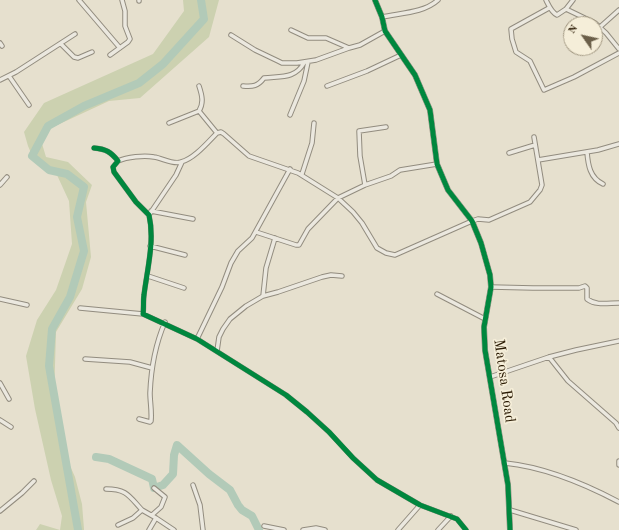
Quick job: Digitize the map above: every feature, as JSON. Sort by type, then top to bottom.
[{"type":"street","points":[[79,0],[120,48]]},
{"type":"street","points":[[110,55],[128,42],[130,36],[125,26],[125,11],[122,0]]},
{"type":"street","name":"Matosa Road","points":[[375,0],[382,17],[385,31],[418,81],[430,110],[437,164],[448,190],[472,221],[481,243],[490,275],[491,287],[484,327],[485,350],[505,463],[510,510],[510,530]]},
{"type":"street","points":[[382,17],[421,10],[434,4],[438,0]]},
{"type":"street","points":[[546,0],[549,8],[557,15],[566,9],[573,0]]},
{"type":"street","points":[[549,8],[511,29],[516,52],[530,62],[544,90],[619,54]]},
{"type":"street","points":[[566,9],[580,16]]},
{"type":"street","points":[[603,24],[619,10]]},
{"type":"street","points":[[291,30],[308,38],[326,38],[349,48]]},
{"type":"street","points":[[603,30],[619,49]]},
{"type":"street","points":[[231,35],[255,50],[282,63],[306,63],[360,45],[385,31]]},
{"type":"street","points":[[0,80],[9,76],[75,34]]},
{"type":"street","points":[[61,44],[74,57],[78,58],[92,52]]},
{"type":"street","points":[[327,86],[401,56]]},
{"type":"street","points":[[243,86],[254,87],[264,78],[290,76],[300,70],[306,63]]},
{"type":"street","points":[[290,114],[304,81],[306,63]]},
{"type":"street","points":[[9,76],[29,105]]},
{"type":"street","points":[[169,123],[201,109],[202,100],[199,86]]},
{"type":"street","points":[[199,111],[217,134]]},
{"type":"street","points":[[302,174],[312,142],[314,123]]},
{"type":"street","points":[[365,185],[360,156],[359,131],[386,128]]},
{"type":"street","points":[[143,314],[150,246],[148,215],[136,202],[114,172],[113,167],[118,161],[145,156],[155,157],[176,163],[182,162],[197,153],[221,132],[249,156],[302,174],[338,198],[362,223],[378,248],[389,255],[395,254],[472,221],[478,219],[489,220],[530,202],[540,190],[542,185],[534,137]]},
{"type":"street","points":[[538,160],[598,150],[619,144]]},
{"type":"street","points":[[509,153],[535,145]]},
{"type":"street","points":[[94,148],[110,152],[118,161]]},
{"type":"street","points":[[587,152],[588,163],[592,173],[595,179],[603,184]]},
{"type":"street","points":[[148,215],[176,175],[182,162]]},
{"type":"street","points":[[256,232],[299,245],[308,229],[338,198],[365,185],[391,176],[400,170],[437,164]]},
{"type":"street","points":[[197,339],[222,287],[231,262],[238,251],[252,238],[256,232],[290,169]]},
{"type":"street","points":[[0,185],[7,177]]},
{"type":"street","points":[[151,211],[173,217],[193,220]]},
{"type":"street","points":[[263,296],[266,268],[275,238]]},
{"type":"street","points":[[150,246],[185,255]]},
{"type":"street","points":[[148,276],[184,288]]},
{"type":"street","points":[[217,351],[219,337],[230,319],[246,306],[263,296],[322,276],[342,276]]},
{"type":"street","points":[[491,287],[579,288],[585,286],[587,288],[587,299],[590,302],[595,304],[619,303]]},
{"type":"street","points":[[436,294],[485,319]]},
{"type":"street","points":[[0,300],[27,305]]},
{"type":"street","points":[[80,308],[143,314],[165,322],[197,339],[296,402],[329,432],[376,480],[420,505],[457,519],[466,530]]},
{"type":"street","points":[[139,419],[151,421],[150,390],[152,368],[156,348],[165,322]]},
{"type":"street","points":[[490,377],[549,357],[619,341]]},
{"type":"street","points":[[549,357],[568,381],[619,428]]},
{"type":"street","points":[[85,359],[130,362],[152,368]]},
{"type":"street","points":[[0,383],[9,400]]},
{"type":"street","points":[[0,420],[11,427]]},
{"type":"street","points":[[505,463],[519,464],[539,469],[595,490],[619,502]]},
{"type":"street","points":[[0,511],[34,481]]},
{"type":"street","points":[[193,485],[199,500],[203,530]]},
{"type":"street","points":[[152,515],[161,507],[165,497],[154,488]]},
{"type":"street","points":[[106,489],[118,489],[124,491],[142,510],[174,530]]},
{"type":"street","points":[[398,530],[420,505]]},
{"type":"street","points":[[118,525],[133,518],[142,510]]},
{"type":"street","points":[[510,510],[576,530]]},
{"type":"street","points":[[438,530],[451,516]]},
{"type":"street","points":[[149,530],[156,518]]},
{"type":"street","points":[[264,526],[284,530]]},
{"type":"street","points":[[303,530],[316,528],[325,530]]},
{"type":"green space","points":[[183,0],[219,0],[209,37],[140,98],[109,101],[53,127],[40,137],[46,157],[68,162],[92,185],[86,202],[91,257],[82,289],[56,332],[54,398],[63,450],[75,477],[82,504],[84,530],[60,530],[62,516],[51,480],[35,409],[26,356],[37,320],[56,290],[72,244],[69,201],[57,175],[34,160],[24,132],[44,103],[153,54],[184,11]]},
{"type":"green space","points":[[40,524],[60,530],[36,530]]},
{"type":"waterway","points":[[78,530],[49,366],[52,329],[70,297],[84,251],[77,217],[84,187],[67,174],[49,170],[32,156],[48,126],[84,106],[139,83],[163,64],[204,19],[201,0]]},
{"type":"waterway","points":[[96,457],[109,459],[152,479],[154,488],[163,485],[173,474],[174,455],[177,445],[209,474],[230,490],[242,510],[252,516],[259,530]]},
{"type":"cycle path","points":[[375,0],[382,17],[385,31],[415,75],[430,110],[437,164],[448,190],[472,221],[481,243],[490,275],[491,287],[484,327],[485,350],[508,485],[510,530]]},
{"type":"cycle path","points":[[94,148],[102,149],[108,152],[118,161],[113,167],[114,172],[136,202],[149,215],[151,225],[151,245],[143,314],[197,339],[286,395],[329,432],[353,458],[377,480],[420,505],[457,519],[466,530]]}]
